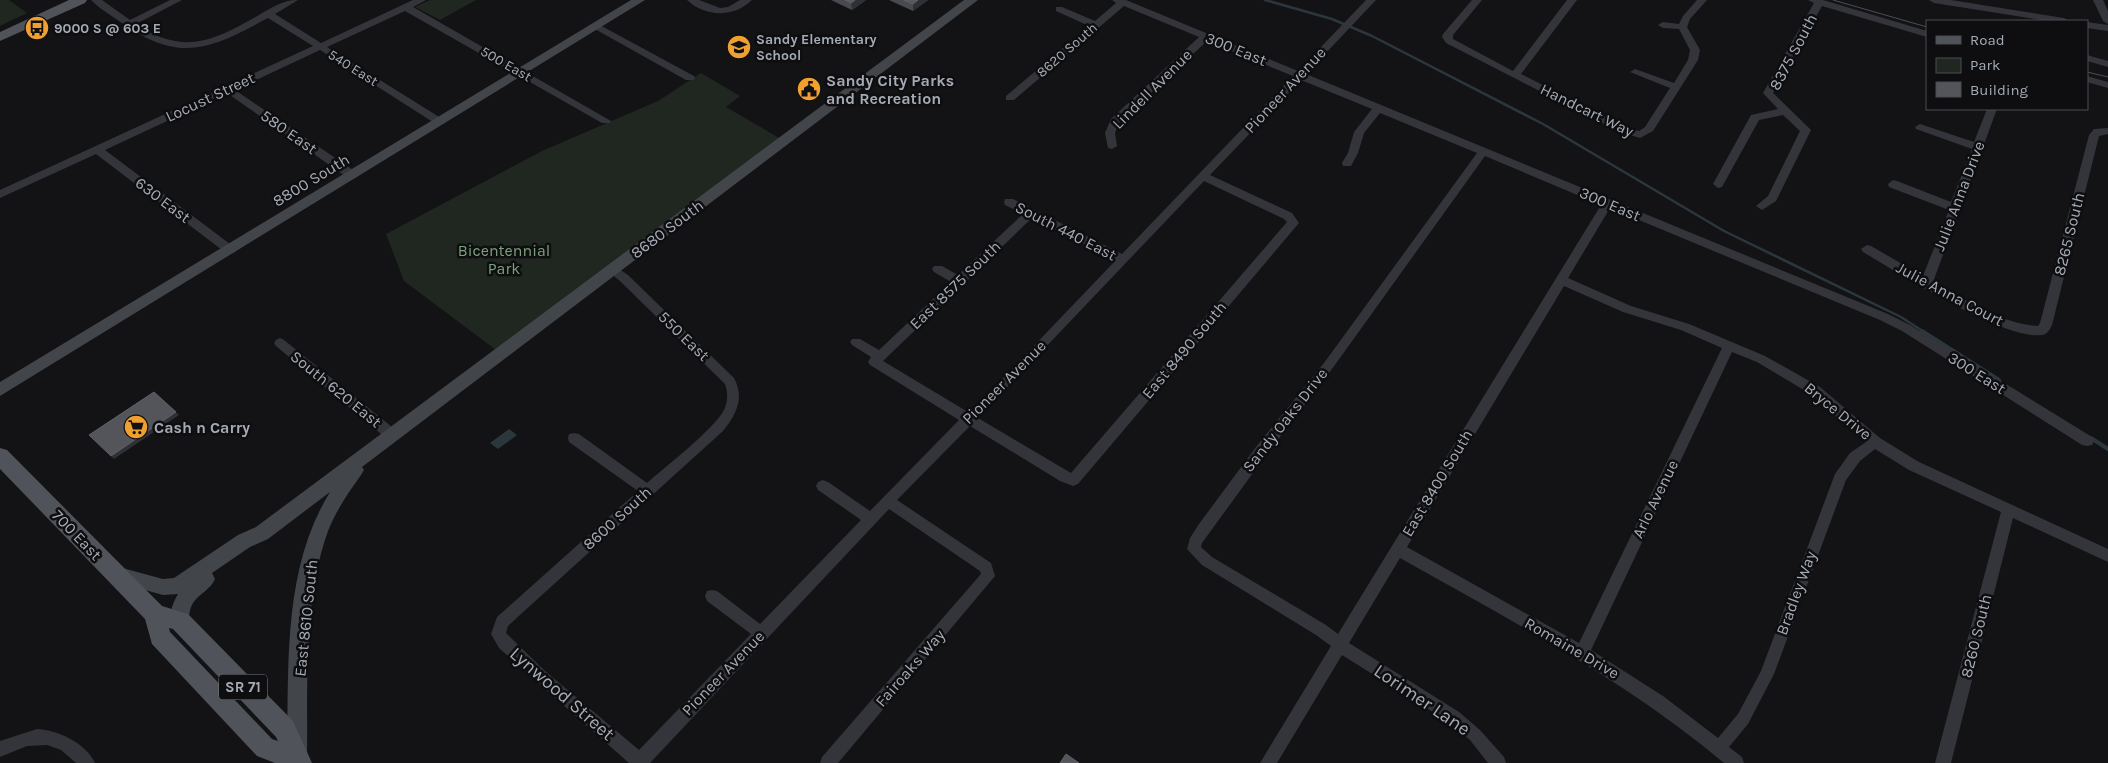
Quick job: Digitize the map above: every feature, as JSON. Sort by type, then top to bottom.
[{"type":"main road","points":[[0,37],[80,0]]},
{"type":"main road","name":"700 East","points":[[0,456],[155,614],[180,621]]},
{"type":"main road","name":"SR 71","points":[[155,614],[160,637],[265,748],[296,762]]},
{"type":"main road","name":"SR 71","points":[[180,621],[285,729],[296,762]]},
{"type":"street","points":[[96,0],[162,42],[186,46],[217,39],[293,0]]},
{"type":"street","points":[[131,23],[177,0]]},
{"type":"street","name":"Locust Street","points":[[0,194],[421,0]]},
{"type":"street","name":"8800 South","points":[[0,390],[639,0]]},
{"type":"street","points":[[692,0],[714,11],[724,12],[747,0]]},
{"type":"street","name":"8680 South","points":[[362,460],[392,435],[972,0]]},
{"type":"street","name":"Pioneer Avenue","points":[[640,762],[761,633],[888,501],[986,404],[1371,0]]},
{"type":"street","name":"Handcart Way","points":[[1476,0],[1447,37],[1454,44],[1624,130],[1640,135],[1649,129],[1695,55],[1693,45],[1682,27]]},
{"type":"street","points":[[1515,75],[1572,0]]},
{"type":"street","points":[[1663,25],[1682,27],[1686,18],[1702,0]]},
{"type":"street","points":[[1934,0],[2052,20]]},
{"type":"street","points":[[1988,0],[1992,10]]},
{"type":"street","points":[[2098,0],[2108,21]]},
{"type":"street","name":"8620 South","points":[[1010,98],[1096,25],[1120,1]]},
{"type":"street","name":"300 East","points":[[1120,1],[1906,328],[2087,441]]},
{"type":"street","points":[[1816,1],[1926,34]]},
{"type":"street","name":"8375 South","points":[[1785,110],[1768,93],[1816,1]]},
{"type":"street","name":"500 East","points":[[405,7],[606,121]]},
{"type":"street","points":[[1059,9],[1096,25]]},
{"type":"street","name":"540 East","points":[[267,13],[440,122]]},
{"type":"street","points":[[2088,25],[2108,28]]},
{"type":"street","points":[[596,26],[690,78]]},
{"type":"street","name":"Lindell Avenue","points":[[1112,146],[1109,136],[1110,128],[1115,121],[1206,36]]},
{"type":"street","points":[[2088,58],[2108,64]]},
{"type":"street","points":[[1635,72],[1676,87]]},
{"type":"street","points":[[2088,79],[2108,85]]},
{"type":"street","name":"580 East","points":[[227,89],[352,175]]},
{"type":"street","points":[[1347,163],[1353,153],[1359,132],[1378,108]]},
{"type":"street","points":[[1762,206],[1772,198],[1806,130],[1785,110]]},
{"type":"street","name":"8375 South","points":[[1718,184],[1755,117],[1785,110]]},
{"type":"street","name":"Julie Anna Drive","points":[[1927,282],[1992,110]]},
{"type":"street","points":[[1920,127],[1978,147]]},
{"type":"street","name":"8265 South","points":[[2036,332],[2041,331],[2046,325],[2094,135],[2103,131]]},
{"type":"street","name":"630 East","points":[[97,149],[230,250]]},
{"type":"street","name":"Sandy Oaks Drive","points":[[1340,645],[1321,630],[1207,561],[1194,549],[1196,542],[1255,459],[1328,366],[1483,152]]},
{"type":"street","name":"East 8490 South","points":[[969,419],[1073,480],[1293,223],[1292,220],[1202,176]]},
{"type":"street","points":[[1892,184],[1955,208]]},
{"type":"street","name":"South 440 East","points":[[1009,202],[1124,259]]},
{"type":"street","name":"East 8400 South","points":[[1268,763],[1608,203]]},
{"type":"street","name":"East 8575 South","points":[[880,357],[1030,213]]},
{"type":"street","name":"Julie Anna Court","points":[[1867,250],[1993,318],[2022,330],[2036,332]]},
{"type":"street","points":[[938,269],[959,281]]},
{"type":"street","name":"550 East","points":[[612,270],[624,278],[730,381],[734,396],[730,412]]},
{"type":"street","name":"Bryce Drive","points":[[1562,280],[1628,309],[1685,327],[1779,368],[1803,382],[1834,405],[1875,442],[1914,466],[2108,556]]},
{"type":"street","points":[[856,342],[880,357],[874,362],[969,419]]},
{"type":"street","name":"South 620 East","points":[[280,343],[392,435]]},
{"type":"street","name":"Arlo Avenue","points":[[1582,653],[1729,345]]},
{"type":"street","name":"8600 South","points":[[502,622],[718,427],[730,412]]},
{"type":"street","points":[[574,438],[648,491]]},
{"type":"street","name":"Bradley Way","points":[[1719,748],[1743,719],[1760,689],[1840,478],[1855,457],[1875,442]]},
{"type":"street","points":[[180,621],[182,606],[191,591],[250,546],[262,533],[362,460]]},
{"type":"street","name":"East 8610 South","points":[[296,762],[301,636],[311,558],[326,515],[362,460]]},
{"type":"street","points":[[823,486],[871,519]]},
{"type":"street","name":"Fairoaks Way","points":[[828,763],[988,576],[986,567],[888,501]]},
{"type":"street","name":"8260 South","points":[[1944,763],[2008,510]]},
{"type":"street","points":[[114,574],[163,587],[178,586],[244,541],[262,533]]},
{"type":"street","name":"Romaine Drive","points":[[1397,549],[1582,653],[1651,696],[1686,720],[1736,763]]},
{"type":"street","points":[[712,596],[761,633]]},
{"type":"street","name":"Lynwood Street","points":[[502,622],[498,634],[504,643],[640,762]]},
{"type":"street","name":"Lorimer Lane","points":[[1340,645],[1354,656],[1454,717],[1475,735],[1498,763]]},
{"type":"street","points":[[0,749],[32,738],[49,737],[58,739],[70,746],[87,763]]},
{"type":"green space","points":[[0,0],[9,0],[27,13],[0,26]]},
{"type":"green space","points":[[430,0],[476,0],[440,20],[415,7]]},
{"type":"green space","name":"Bicentennial Park","points":[[701,73],[740,96],[726,107],[788,143],[504,356],[404,281],[386,234],[542,151],[658,101]]},
{"type":"shaded area","points":[[509,429],[517,435],[498,449],[490,443]]},
{"type":"building","points":[[904,0],[918,0],[913,4]]},
{"type":"building","name":"Cash n Carry","points":[[154,392],[176,412],[111,456],[89,435]]},
{"type":"building","points":[[1066,754],[1079,763],[1060,763]]},
{"type":"waterway","points":[[1265,0],[1332,19],[1372,36],[1543,124],[1724,231],[1901,317],[1924,332]]},
{"type":"waterway","points":[[1922,331],[1999,380]]},
{"type":"waterway","points":[[2091,438],[2108,449]]},
{"type":"tram line","points":[[1833,0],[1926,27]]},
{"type":"tram line","points":[[2088,72],[2108,77]]},
{"type":"place","name":"9000 S @ 603 E","points":[[37,28]]},
{"type":"place","name":"Sandy Elementary School","points":[[739,47]]},
{"type":"place","name":"Sandy City Parks and Recreation","points":[[809,89]]},
{"type":"place","name":"Cash n Carry","points":[[136,427]]}]
